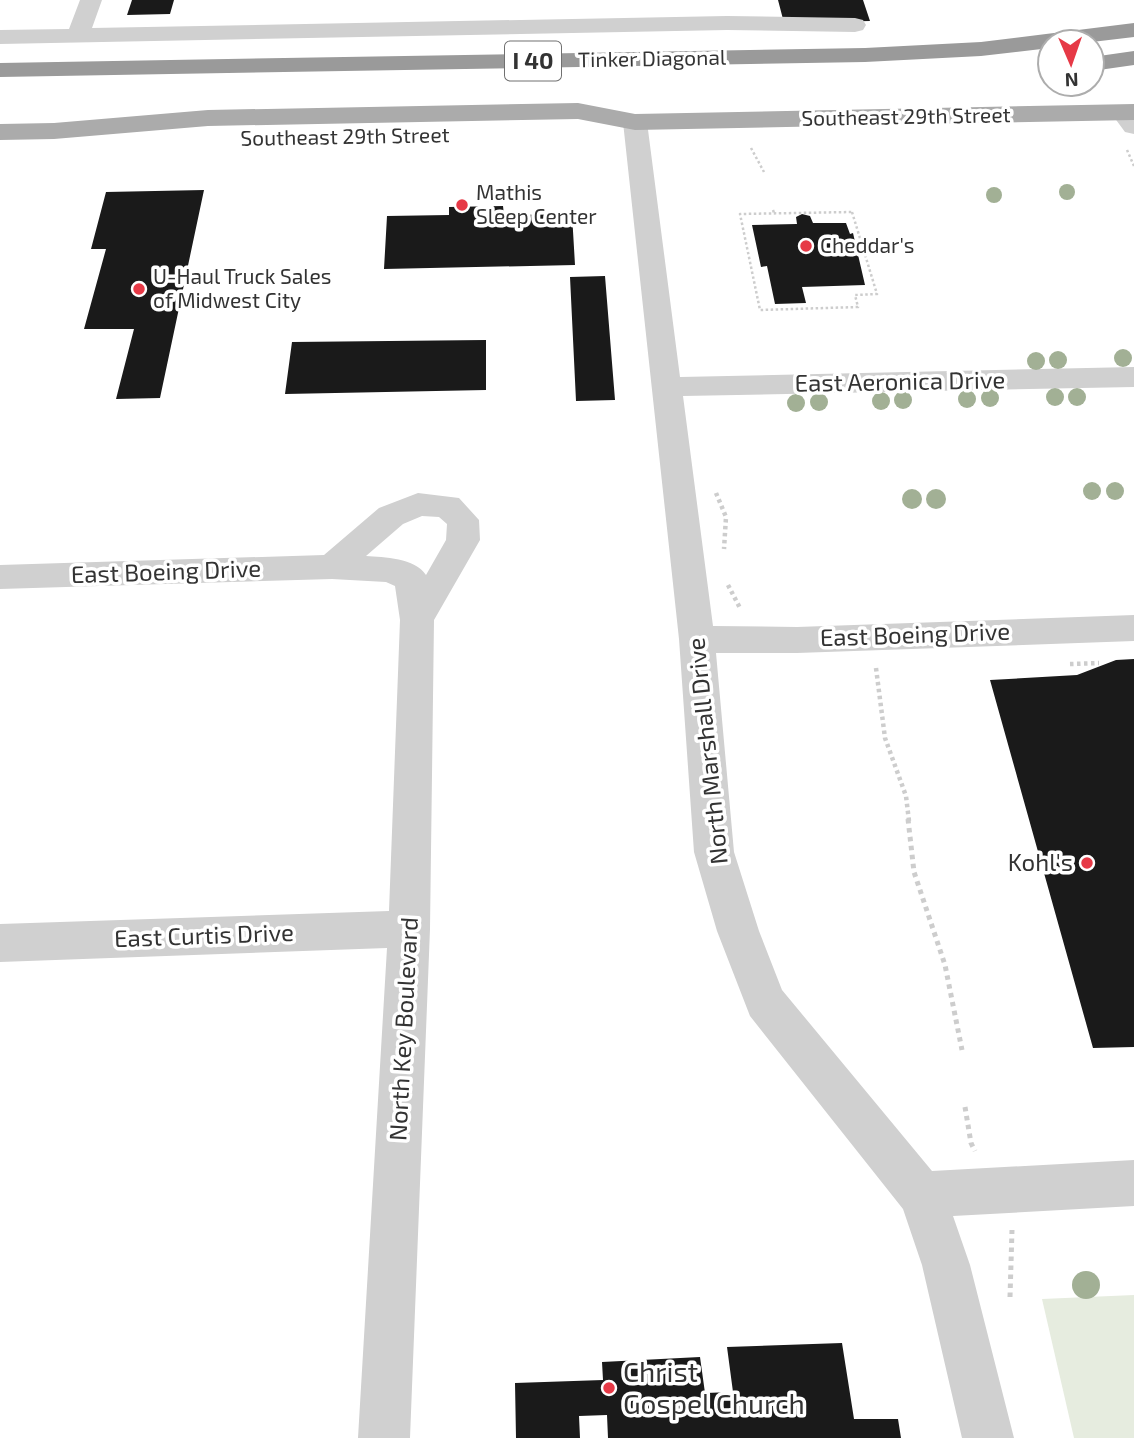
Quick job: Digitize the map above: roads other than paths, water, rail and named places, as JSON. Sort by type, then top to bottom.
[{"type":"highway","points":[[1105,28],[1134,19]]},
{"type":"highway","name":"Tinker Diagonal","points":[[1106,34],[1134,30]]},
{"type":"highway","name":"Tinker Diagonal","points":[[0,70],[865,55],[1036,43]]},
{"type":"highway","points":[[1106,63],[1134,60]]},
{"type":"highway","points":[[832,79],[873,79]]},
{"type":"main road","name":"Southeast 29th Street","points":[[0,132],[54,131],[202,140],[569,134],[635,122],[1129,124]]},
{"type":"street","points":[[78,36],[91,0]]},
{"type":"street","points":[[732,0],[738,24]]},
{"type":"street","points":[[0,37],[411,21],[855,25]]},
{"type":"street","name":"North Marshall Drive","points":[[635,122],[696,639],[714,852],[738,931],[765,1002],[922,1195],[946,1265],[988,1438]]},
{"type":"street","name":"East Aeronica Drive","points":[[667,387],[1134,377]]},
{"type":"street","name":"North Key Boulevard","points":[[332,567],[391,516],[418,504],[448,506],[463,520],[463,540],[417,620]]},
{"type":"street","name":"East Boeing Drive","points":[[0,577],[332,567]]},
{"type":"street","name":"North Key Boulevard","points":[[332,567],[390,570],[411,579],[417,620],[409,929],[384,1438]]},
{"type":"street","name":"East Boeing Drive","points":[[696,639],[797,640],[1134,628]]},
{"type":"street","name":"East Curtis Drive","points":[[0,943],[409,929]]},
{"type":"street","points":[[922,1195],[1134,1183]]},
{"type":"place","name":"Mathis Sleep Center","points":[[462,205]]},
{"type":"place","name":"Cheddar's","points":[[806,246]]},
{"type":"place","name":"U-Haul Truck Sales of Midwest City","points":[[139,289]]},
{"type":"place","name":"Kohl's","points":[[1087,863]]},
{"type":"place","name":"Christ Gospel Church","points":[[609,1388]]}]
